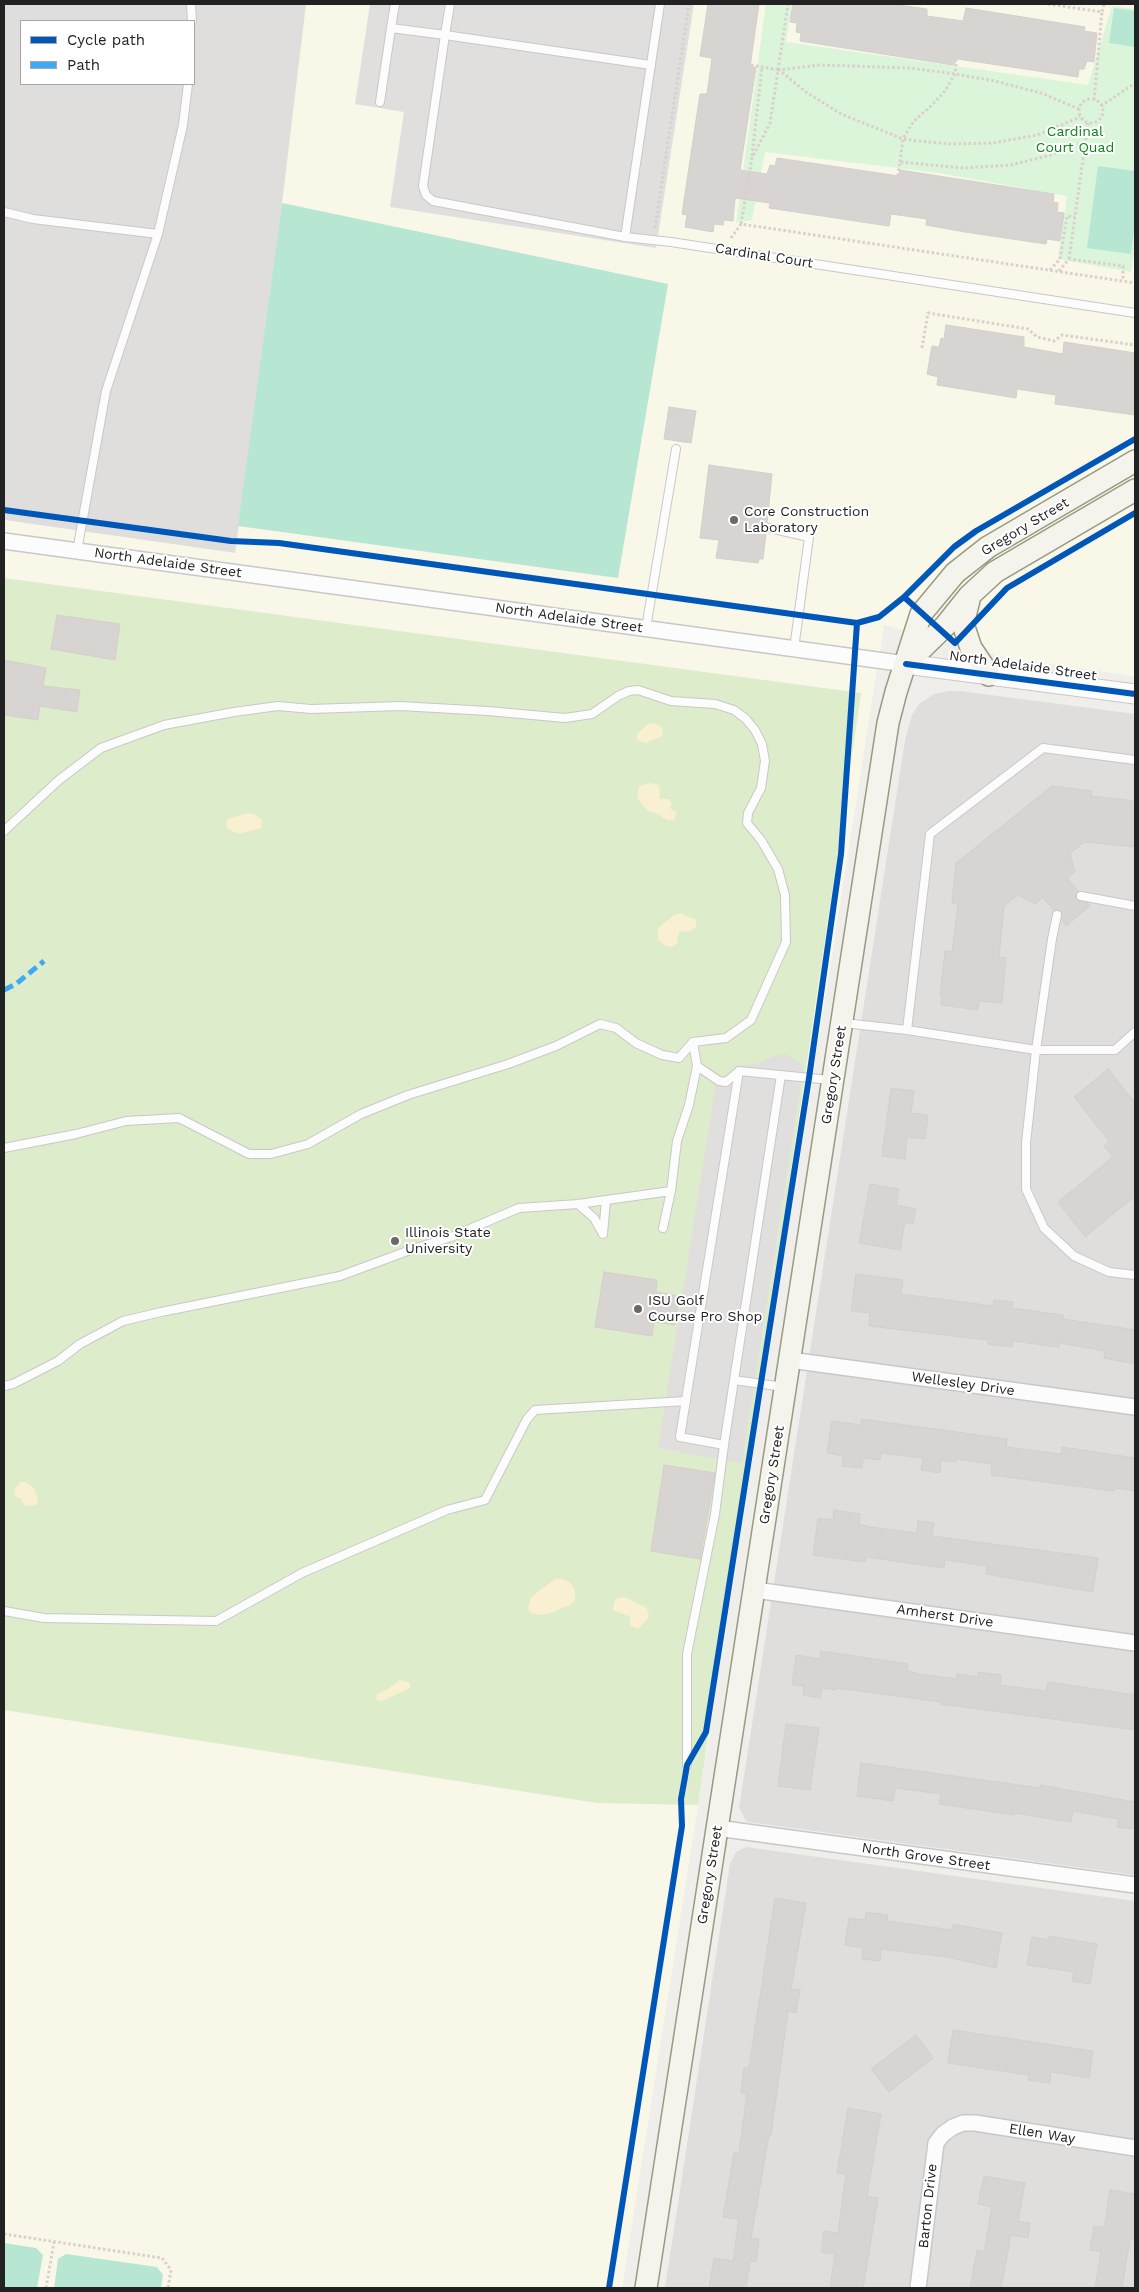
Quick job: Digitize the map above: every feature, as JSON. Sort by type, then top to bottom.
[{"type":"main road","name":"Gregory Street","points":[[646,2288],[888,723],[896,692],[921,614],[955,573],[988,547],[1135,461]]},
{"type":"main road","name":"Gregory Street","points":[[906,664],[945,626],[971,595],[996,572],[1135,490]]},
{"type":"main road","points":[[971,595],[963,624],[971,648],[989,675]]},
{"type":"street","name":"North Adelaide Street","points":[[4,541],[1135,694]]},
{"type":"street","name":"Wellesley Drive","points":[[790,1360],[1135,1407]]},
{"type":"street","name":"Amherst Drive","points":[[754,1590],[1135,1643]]},
{"type":"street","name":"North Grove Street","points":[[718,1828],[1135,1886]]},
{"type":"street","name":"Ellen Way","points":[[949,2129],[963,2123],[975,2123],[1135,2148]]},
{"type":"street","name":"Barton Drive","points":[[918,2288],[932,2189],[936,2143],[949,2129]]},
{"type":"lane","points":[[191,4],[192,20]]},
{"type":"lane","points":[[380,102],[395,4]]},
{"type":"lane","name":"Cardinal Court","points":[[450,4],[423,186],[426,195],[434,201],[625,237],[681,243],[1135,313]]},
{"type":"lane","points":[[625,237],[660,4]]},
{"type":"lane","points":[[391,28],[651,64]]},
{"type":"lane","points":[[77,551],[106,391],[158,234],[183,125],[188,85]]},
{"type":"lane","points":[[4,212],[32,219],[158,234]]},
{"type":"lane","points":[[646,628],[676,449]]},
{"type":"lane","points":[[769,528],[809,537],[794,649]]},
{"type":"lane","points":[[4,831],[59,780],[101,748],[164,725],[278,706],[311,709],[400,706],[565,718],[592,714],[618,696],[629,691],[638,690],[671,701],[715,704],[734,710],[746,719],[755,730],[762,744],[765,761],[761,788],[748,813],[747,823],[761,840],[778,870],[785,895],[786,942],[751,1020],[726,1038],[693,1042],[678,1058],[662,1056],[636,1043],[616,1028],[600,1024],[556,1046],[508,1064],[408,1095],[340,1125],[308,1144],[271,1154],[248,1154],[179,1118],[126,1121],[76,1134],[4,1148]]},
{"type":"lane","points":[[907,1030],[930,834],[1043,748],[1135,760]]},
{"type":"lane","points":[[1082,896],[1135,906]]},
{"type":"lane","points":[[1057,915],[1036,1050],[1026,1143],[1026,1189],[1044,1228],[1074,1256],[1109,1272],[1135,1275]]},
{"type":"lane","points":[[842,1023],[907,1030],[1036,1050],[1115,1050],[1135,1032]]},
{"type":"lane","points":[[663,1228],[671,1191],[676,1142],[690,1104],[697,1066],[693,1042]]},
{"type":"lane","points":[[697,1066],[718,1081],[726,1082],[739,1072],[834,1080]]},
{"type":"lane","points":[[724,1446],[680,1438],[739,1072]]},
{"type":"lane","points":[[687,1765],[687,1654],[715,1514],[781,1075]]},
{"type":"lane","points":[[4,1386],[13,1384],[58,1361],[80,1344],[123,1321],[340,1276],[413,1248],[451,1237],[519,1208],[578,1204],[671,1191]]},
{"type":"lane","points":[[578,1204],[594,1218],[603,1234],[606,1200]]},
{"type":"lane","points":[[734,1380],[786,1388]]},
{"type":"lane","points":[[4,1611],[44,1618],[216,1621],[302,1573],[447,1510],[485,1500],[528,1419],[535,1410],[686,1401]]},
{"type":"path","points":[[664,229],[655,228],[689,4]]},
{"type":"path","points":[[752,158],[770,123],[780,70],[788,4]]},
{"type":"path","points":[[1048,4],[1102,12]]},
{"type":"path","points":[[1094,100],[1104,4]]},
{"type":"path","points":[[898,176],[904,139],[913,122],[932,106],[945,91],[955,74],[956,64]]},
{"type":"path","points":[[751,65],[780,70],[819,65],[910,68],[995,81],[1032,91],[1079,108]]},
{"type":"path","points":[[722,237],[732,238],[741,224],[752,158],[762,67]]},
{"type":"path","points":[[780,70],[806,92],[841,114],[904,139],[952,144],[993,143],[1037,135],[1080,117]]},
{"type":"path","points":[[1101,106],[1135,83]]},
{"type":"path","points":[[1094,100],[1101,106],[1101,117],[1096,122],[1088,123],[1080,117],[1079,108],[1083,102],[1094,100]]},
{"type":"path","points":[[1058,272],[1069,259],[1088,123]]},
{"type":"path","points":[[900,162],[964,168],[1010,165],[1051,155],[1085,142]]},
{"type":"path","points":[[1050,270],[1060,260],[1067,216],[1075,217]]},
{"type":"path","points":[[741,224],[1135,283]]},
{"type":"path","points":[[1069,259],[1123,266],[1122,281]]},
{"type":"path","points":[[922,348],[928,313],[1028,329],[1037,337],[1054,342],[1062,335],[1135,345]]},
{"type":"path","points":[[4,2234],[162,2258],[171,2270],[168,2288]]},
{"type":"path","points":[[46,2288],[54,2242]]},
{"type":"shaded area","points":[[4,4],[1135,4],[235,553],[4,520]]},
{"type":"shaded area","name":"Illinois State University","points":[[306,4],[1135,4],[1135,676],[1012,659],[884,625],[622,2288],[4,2288],[4,520],[235,553],[282,203]]},
{"type":"shaded area","points":[[370,4],[694,4],[656,248],[390,207],[404,112],[355,104]]},
{"type":"shaded area","points":[[948,691],[1135,714],[1135,1875],[749,1822],[746,1821],[739,1808],[905,740],[912,715],[919,704],[934,694]]},
{"type":"shaded area","points":[[785,1054],[804,1065],[742,1463],[658,1448],[717,1076],[724,1077],[739,1066],[760,1063],[776,1055]]},
{"type":"shaded area","points":[[746,1847],[1135,1901],[1135,2288],[665,2288],[730,1864],[736,1852]]},
{"type":"green space","name":"Cardinal Court Quad","points":[[766,4],[792,4],[786,42],[1088,85],[1112,6],[1135,9],[1135,247],[1131,272],[1058,259],[1067,196],[939,173],[765,152],[752,220],[736,223]]},
{"type":"green space","points":[[1114,8],[1135,11],[1135,47],[1109,43]]},
{"type":"green space","points":[[1098,166],[1135,171],[1135,223],[1131,254],[1087,248]]},
{"type":"green space","points":[[282,203],[668,284],[618,578],[238,526]]},
{"type":"green space","points":[[4,578],[861,693],[698,1805],[597,1803],[4,1710]]},
{"type":"green space","points":[[4,2243],[36,2248],[43,2255],[37,2288],[4,2288]]},
{"type":"green space","points":[[66,2254],[157,2267],[163,2275],[161,2288],[54,2288],[58,2259]]},
{"type":"sand","points":[[649,723],[660,725],[663,731],[662,736],[646,743],[637,740],[637,734]]},
{"type":"sand","points":[[650,783],[659,785],[660,799],[669,799],[672,805],[670,808],[677,813],[674,820],[667,820],[656,813],[648,811],[637,798],[639,786]]},
{"type":"sand","points":[[248,813],[254,814],[262,820],[261,828],[239,834],[229,830],[226,825],[227,819]]},
{"type":"sand","points":[[680,913],[696,920],[696,927],[691,931],[679,932],[677,944],[672,947],[666,946],[658,940],[658,928],[674,915]]},
{"type":"sand","points":[[20,1482],[26,1482],[34,1488],[38,1498],[37,1505],[25,1506],[21,1499],[16,1497],[14,1490]]},
{"type":"sand","points":[[560,1578],[571,1583],[575,1591],[575,1600],[570,1605],[551,1613],[541,1615],[530,1613],[528,1608],[531,1597],[555,1579]]},
{"type":"sand","points":[[625,1597],[647,1608],[649,1617],[638,1629],[630,1625],[630,1617],[613,1610],[614,1602],[617,1598]]},
{"type":"sand","points":[[400,1680],[410,1683],[410,1688],[382,1701],[376,1700],[377,1694]]},
{"type":"building","points":[[708,4],[759,4],[750,67],[756,67],[740,170],[767,174],[770,165],[775,166],[777,158],[899,176],[900,170],[1054,194],[1053,202],[1058,203],[1057,212],[1064,213],[1060,241],[1047,239],[1046,244],[965,232],[926,225],[927,219],[891,214],[889,226],[769,208],[770,203],[735,198],[733,221],[724,220],[723,225],[714,224],[713,232],[685,227],[687,215],[682,214],[700,94],[707,94],[712,58],[700,56]]},
{"type":"building","points":[[793,4],[891,4],[927,9],[927,16],[963,21],[966,8],[1085,27],[1084,31],[1097,33],[1094,62],[1087,61],[1084,69],[1079,69],[1078,77],[958,59],[953,65],[800,41],[801,33],[796,32],[797,23],[790,22]]},
{"type":"building","points":[[946,325],[1024,337],[1024,347],[1063,354],[1064,342],[1135,353],[1135,415],[1055,404],[1056,395],[1017,389],[1016,398],[937,385],[938,377],[927,374],[932,346],[939,347],[941,338],[944,339]]},
{"type":"building","points":[[669,407],[696,411],[691,443],[664,439]]},
{"type":"building","name":"Core Construction Laboratory","points":[[709,465],[772,474],[767,523],[763,527],[766,533],[763,559],[759,559],[758,563],[716,558],[719,540],[700,538]]},
{"type":"building","points":[[57,615],[120,624],[115,660],[51,649]]},
{"type":"building","points":[[4,660],[46,668],[43,686],[80,690],[77,712],[40,706],[38,720],[4,715]]},
{"type":"building","points":[[1052,786],[1092,791],[1091,796],[1135,801],[1135,847],[1085,842],[1070,853],[1075,872],[1067,878],[1078,891],[1075,895],[1077,900],[1090,906],[1066,926],[1062,920],[1061,911],[1054,911],[1043,897],[1036,904],[1018,895],[1004,906],[999,957],[1006,958],[1002,1003],[979,1001],[978,1010],[941,1005],[942,997],[940,996],[945,951],[952,952],[958,904],[952,903],[956,863]]},
{"type":"building","points":[[1108,1069],[1135,1103],[1135,1196],[1085,1237],[1058,1202],[1113,1157],[1104,1146],[1109,1141],[1074,1097]]},
{"type":"building","points":[[891,1088],[914,1091],[911,1113],[928,1115],[925,1139],[907,1137],[905,1159],[882,1156]]},
{"type":"building","points":[[870,1184],[899,1189],[896,1205],[916,1209],[913,1224],[905,1222],[900,1250],[859,1243]]},
{"type":"building","name":"ISU Golf Course Pro Shop","points":[[604,1272],[657,1280],[656,1292],[679,1296],[675,1325],[654,1322],[652,1336],[595,1327]]},
{"type":"building","points":[[856,1274],[903,1280],[901,1294],[993,1306],[994,1300],[1013,1302],[1012,1308],[1063,1315],[1063,1319],[1135,1330],[1135,1364],[1104,1358],[1105,1351],[1059,1343],[1059,1347],[1013,1341],[1012,1347],[988,1344],[988,1340],[869,1326],[870,1313],[851,1311]]},
{"type":"building","points":[[862,1419],[1007,1439],[1006,1447],[1061,1454],[1062,1447],[1135,1458],[1135,1491],[1115,1488],[1114,1491],[991,1475],[992,1464],[956,1459],[956,1462],[941,1460],[940,1473],[921,1470],[923,1458],[881,1453],[880,1460],[863,1458],[862,1468],[842,1466],[843,1456],[827,1453],[832,1421],[861,1425]]},
{"type":"building","points":[[664,1465],[715,1473],[700,1559],[651,1551]]},
{"type":"building","points":[[834,1510],[860,1514],[859,1524],[870,1527],[917,1533],[918,1521],[934,1523],[932,1536],[1098,1558],[1093,1592],[986,1574],[987,1566],[945,1560],[944,1568],[866,1557],[865,1562],[813,1555],[818,1518],[833,1520]]},
{"type":"building","points":[[821,1651],[908,1664],[907,1671],[919,1674],[956,1679],[957,1674],[978,1677],[978,1672],[1001,1675],[1000,1685],[1046,1691],[1048,1682],[1135,1695],[1135,1730],[837,1688],[836,1690],[822,1688],[820,1698],[803,1695],[804,1686],[792,1685],[796,1655],[820,1659]]},
{"type":"building","points":[[786,1724],[819,1728],[810,1790],[778,1786]]},
{"type":"building","points":[[861,1763],[1040,1788],[1040,1785],[1135,1802],[1135,1829],[1117,1827],[1118,1819],[1073,1811],[1071,1822],[939,1804],[941,1794],[895,1788],[893,1801],[857,1796]]},
{"type":"building","points":[[775,1898],[806,1903],[791,1989],[800,1990],[796,2013],[788,2011],[771,2135],[769,2135],[751,2238],[759,2239],[756,2262],[750,2261],[746,2288],[709,2288],[714,2258],[733,2261],[739,2219],[723,2217],[734,2153],[739,2153],[747,2094],[741,2093],[744,2068],[749,2068]]},
{"type":"building","points":[[866,1912],[888,1915],[887,1921],[952,1930],[953,1924],[1002,1933],[996,1968],[947,1957],[881,1949],[880,1961],[862,1959],[863,1948],[845,1945],[849,1918],[865,1920]]},
{"type":"building","points":[[1049,1936],[1097,1944],[1090,1984],[1072,1981],[1074,1972],[1027,1965],[1032,1937],[1049,1940]]},
{"type":"building","points":[[953,2030],[1093,2051],[1089,2078],[1051,2072],[1050,2083],[1028,2080],[1029,2075],[948,2063]]},
{"type":"building","points":[[916,2035],[933,2058],[889,2092],[871,2069]]},
{"type":"building","points":[[848,2108],[881,2114],[867,2196],[878,2198],[863,2288],[830,2288],[835,2254],[821,2252],[824,2231],[838,2233],[846,2174],[837,2173]]},
{"type":"building","points":[[984,2176],[1025,2183],[1018,2221],[1030,2223],[1028,2238],[1011,2235],[1001,2288],[970,2288],[977,2250],[984,2252],[992,2207],[978,2204]]},
{"type":"building","points":[[1110,2190],[1135,2194],[1135,2240],[1130,2239],[1122,2288],[1095,2288],[1101,2252],[1090,2250],[1094,2226],[1104,2228]]},
{"type":"marked path","points":[[4,990],[16,984],[44,961]]},
{"type":"cycle path","points":[[4,510],[231,541],[279,543],[857,623],[879,617],[904,597],[954,547],[976,531],[1135,439]]},
{"type":"cycle path","points":[[904,597],[955,643],[1007,588],[1135,513]]},
{"type":"cycle path","points":[[609,2288],[682,1826],[681,1799],[687,1765],[706,1732],[809,1078],[841,854],[857,623]]},
{"type":"cycle path","points":[[906,664],[1135,694]]},
{"type":"place","name":"Core Construction Laboratory","points":[[734,520]]},
{"type":"place","name":"Illinois State University","points":[[395,1241]]},
{"type":"place","name":"ISU Golf Course Pro Shop","points":[[638,1309]]}]
